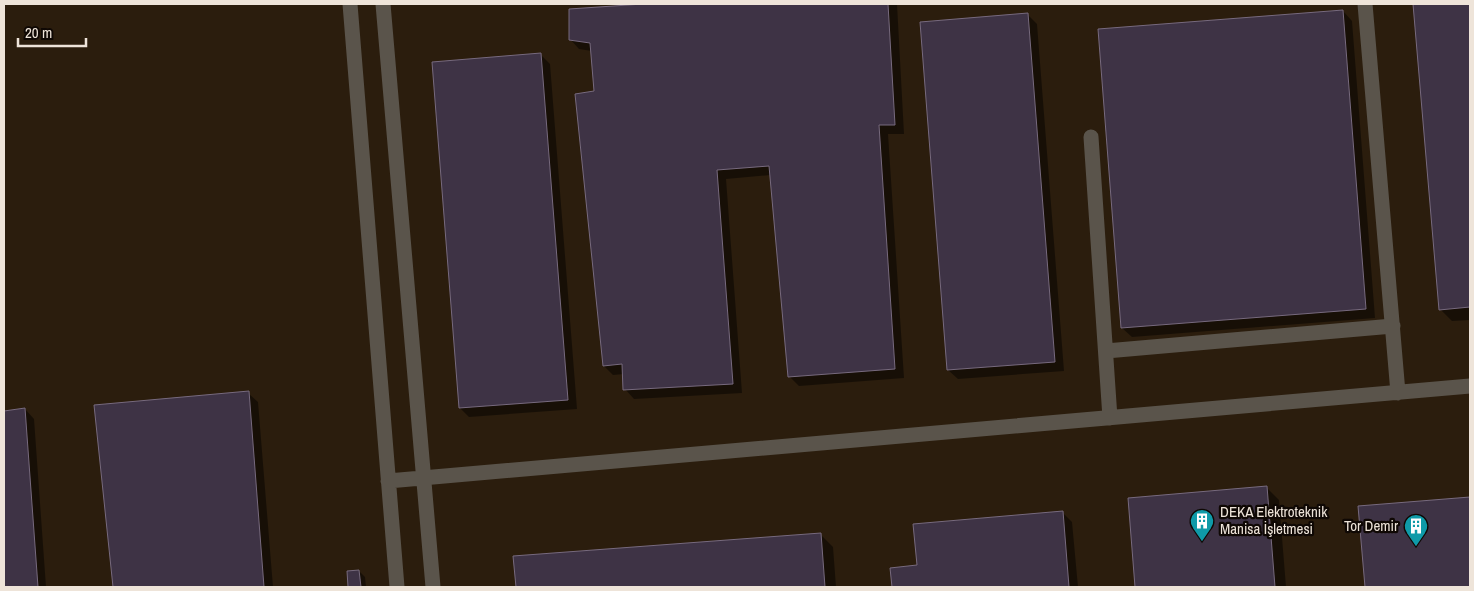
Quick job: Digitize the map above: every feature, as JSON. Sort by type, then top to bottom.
[{"type":"street","points":[[350,4],[396,587]]},
{"type":"street","points":[[383,4],[433,587]]},
{"type":"street","points":[[1365,4],[1398,393]]},
{"type":"street","points":[[1091,137],[1110,418]]},
{"type":"street","points":[[1106,350],[1392,326]]},
{"type":"street","points":[[388,481],[1470,386]]},
{"type":"building","points":[[643,4],[888,4],[895,125],[879,125],[895,369],[788,377],[769,166],[717,170],[733,384],[623,390],[622,364],[603,366],[575,94],[594,91],[590,43],[569,40],[569,9]]},
{"type":"building","points":[[1413,4],[1470,4],[1470,307],[1439,310]]},
{"type":"building","points":[[1343,10],[1366,309],[1121,328],[1098,29]]},
{"type":"building","points":[[1028,13],[1055,362],[947,370],[920,22]]},
{"type":"building","points":[[541,53],[568,400],[459,408],[432,62]]},
{"type":"building","points":[[249,391],[264,587],[113,587],[94,405]]},
{"type":"building","points":[[25,408],[38,587],[4,587],[4,411]]},
{"type":"building","name":"DEKA Elektroteknik Manisa İşletmesi","points":[[1267,486],[1275,587],[1135,587],[1128,498]]},
{"type":"building","name":"Tor Demir","points":[[1470,497],[1470,587],[1365,587],[1358,506]]},
{"type":"building","points":[[1063,511],[1069,587],[892,587],[890,568],[917,565],[913,524]]},
{"type":"building","points":[[821,533],[825,587],[516,587],[513,556]]},
{"type":"building","points":[[359,570],[361,587],[348,587],[347,571]]},
{"type":"place","name":"DEKA Elektroteknik Manisa İşletmesi","points":[[1202,542]]},
{"type":"place","name":"Tor Demir","points":[[1416,547]]}]
